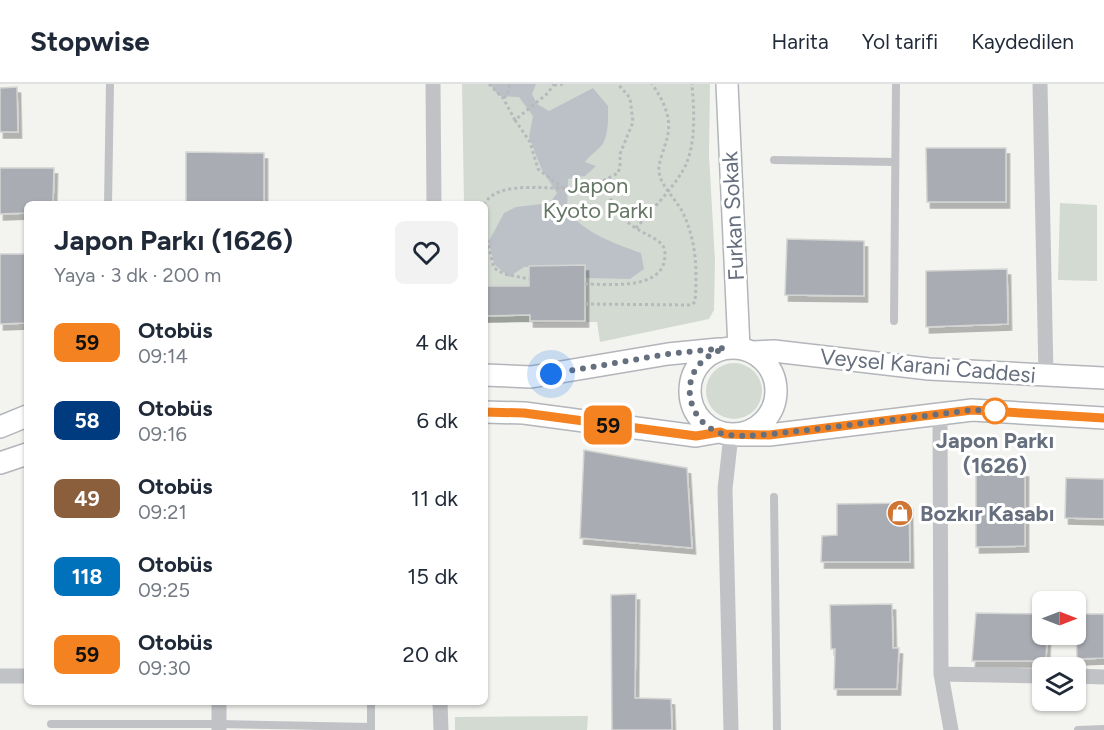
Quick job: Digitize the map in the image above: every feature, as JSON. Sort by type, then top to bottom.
[{"type":"main road","name":"Furkan Sokak","points":[[727,84],[738,350]]},
{"type":"main road","name":"Veysel Karani Caddesi","points":[[488,375],[531,376],[668,354],[738,350],[774,351],[929,369],[1104,378]]},
{"type":"main road","points":[[738,350],[763,360],[776,384],[776,398],[772,411],[763,422],[752,430],[730,434],[712,430],[702,422],[694,411],[690,398],[690,385],[694,372],[702,361],[713,353],[738,350]]},
{"type":"main road","name":"Veysel Karani Caddesi","points":[[488,412],[524,413],[696,436],[769,435],[972,410],[1104,418]]},
{"type":"main road","points":[[0,427],[24,417]]},
{"type":"main road","points":[[0,463],[24,455]]},
{"type":"street","points":[[433,84],[434,201]]},
{"type":"street","points":[[1040,84],[1046,376]]},
{"type":"street","points":[[940,414],[941,674],[951,730]]},
{"type":"street","points":[[730,434],[725,489],[731,730]]},
{"type":"street","points":[[941,674],[1032,676]]},
{"type":"street","points":[[0,676],[24,676]]},
{"type":"street","points":[[1086,676],[1104,677]]},
{"type":"street","points":[[219,705],[219,727]]},
{"type":"street","points":[[441,705],[441,730]]},
{"type":"lane","points":[[108,201],[110,84]]},
{"type":"lane","points":[[894,321],[896,84]]},
{"type":"lane","points":[[774,160],[895,162]]},
{"type":"lane","points":[[774,497],[777,730]]},
{"type":"lane","points":[[51,724],[371,729],[371,705]]},
{"type":"lane","points":[[1078,730],[1104,729]]},
{"type":"path","points":[[489,84],[503,98],[530,142],[538,169],[564,189]]},
{"type":"path","points":[[503,98],[507,95],[510,84]]},
{"type":"path","points":[[515,120],[548,93],[554,85],[564,84]]},
{"type":"path","points":[[486,201],[512,188],[564,189],[588,186],[618,173],[623,144],[633,122],[630,98],[618,84]]},
{"type":"path","points":[[624,89],[628,84]]},
{"type":"path","points":[[585,304],[690,305],[695,302],[696,252],[684,215],[663,184],[658,171],[669,124],[665,103],[652,84]]},
{"type":"path","points":[[636,228],[669,190],[687,163],[692,134],[692,84]]},
{"type":"path","points":[[585,284],[639,283],[655,278],[661,271],[666,251],[662,244],[622,218],[616,211],[611,202],[605,179]]},
{"type":"path","points":[[488,244],[494,268],[504,274],[529,279]]},
{"type":"green space","name":"Japon Kyoto Parkı","points":[[462,84],[710,84],[709,155],[715,261],[714,310],[709,319],[600,342],[597,322],[488,323],[488,201],[464,201]]},
{"type":"green space","points":[[1060,203],[1097,205],[1097,281],[1058,280]]},
{"type":"green space","points":[[729,363],[739,363],[754,371],[760,380],[762,391],[760,402],[754,411],[739,419],[729,419],[718,414],[711,407],[706,396],[706,386],[711,375],[718,368]]},
{"type":"green space","points":[[588,716],[587,730],[455,730],[455,717]]},
{"type":"shaded area","points":[[490,84],[536,84],[532,94],[537,104],[549,111],[593,88],[608,106],[608,126],[604,141],[585,162],[596,166],[585,176],[568,179],[567,210],[591,232],[641,253],[644,269],[630,279],[587,278],[573,265],[524,267],[509,277],[494,264],[489,241],[504,213],[516,207],[550,203],[557,193],[542,170],[529,137],[533,116],[519,97],[499,96]]},
{"type":"building","points":[[17,87],[18,132],[0,132],[0,88]]},
{"type":"building","points":[[926,148],[1006,148],[1006,202],[927,202]]},
{"type":"building","points":[[186,152],[264,153],[264,201],[186,201]]},
{"type":"building","points":[[0,168],[54,168],[53,201],[24,201],[24,213],[0,214]]},
{"type":"building","points":[[787,239],[864,241],[864,296],[785,295]]},
{"type":"building","points":[[0,254],[24,254],[24,323],[0,324]]},
{"type":"building","points":[[585,265],[585,321],[530,321],[530,315],[488,316],[488,286],[529,286],[529,266]]},
{"type":"building","points":[[1007,269],[1008,324],[926,327],[926,271]]},
{"type":"building","points":[[584,450],[687,468],[692,548],[580,538]]},
{"type":"building","points":[[1025,471],[1025,546],[976,547],[976,473]]},
{"type":"building","points":[[1066,478],[1104,479],[1104,519],[1065,518]]},
{"type":"building","points":[[909,503],[910,562],[821,562],[822,536],[837,535],[837,504]]},
{"type":"building","points":[[636,594],[635,698],[671,699],[672,730],[612,730],[611,595]]},
{"type":"building","points":[[892,604],[893,648],[899,648],[897,689],[834,689],[835,649],[831,649],[830,605]]},
{"type":"building","points":[[976,613],[1032,614],[1032,645],[1047,645],[1046,657],[1032,657],[1032,661],[972,661]]},
{"type":"building","points":[[1086,614],[1104,614],[1104,658],[1077,657],[1077,645],[1086,645]]},
{"type":"bus line","name":"59","points":[[488,412],[524,413],[696,436],[720,432],[769,435],[972,410],[1104,418]]},
{"type":"place","name":"Japon Parkı (1626)","points":[[995,411]]},
{"type":"place","name":"Bozkır Kasabı","points":[[900,513]]},
{"type":"route","points":[[551,374],[668,354],[725,348],[702,361],[694,372],[690,385],[690,398],[694,411],[712,430],[725,434],[769,435],[972,410],[995,411]]}]
